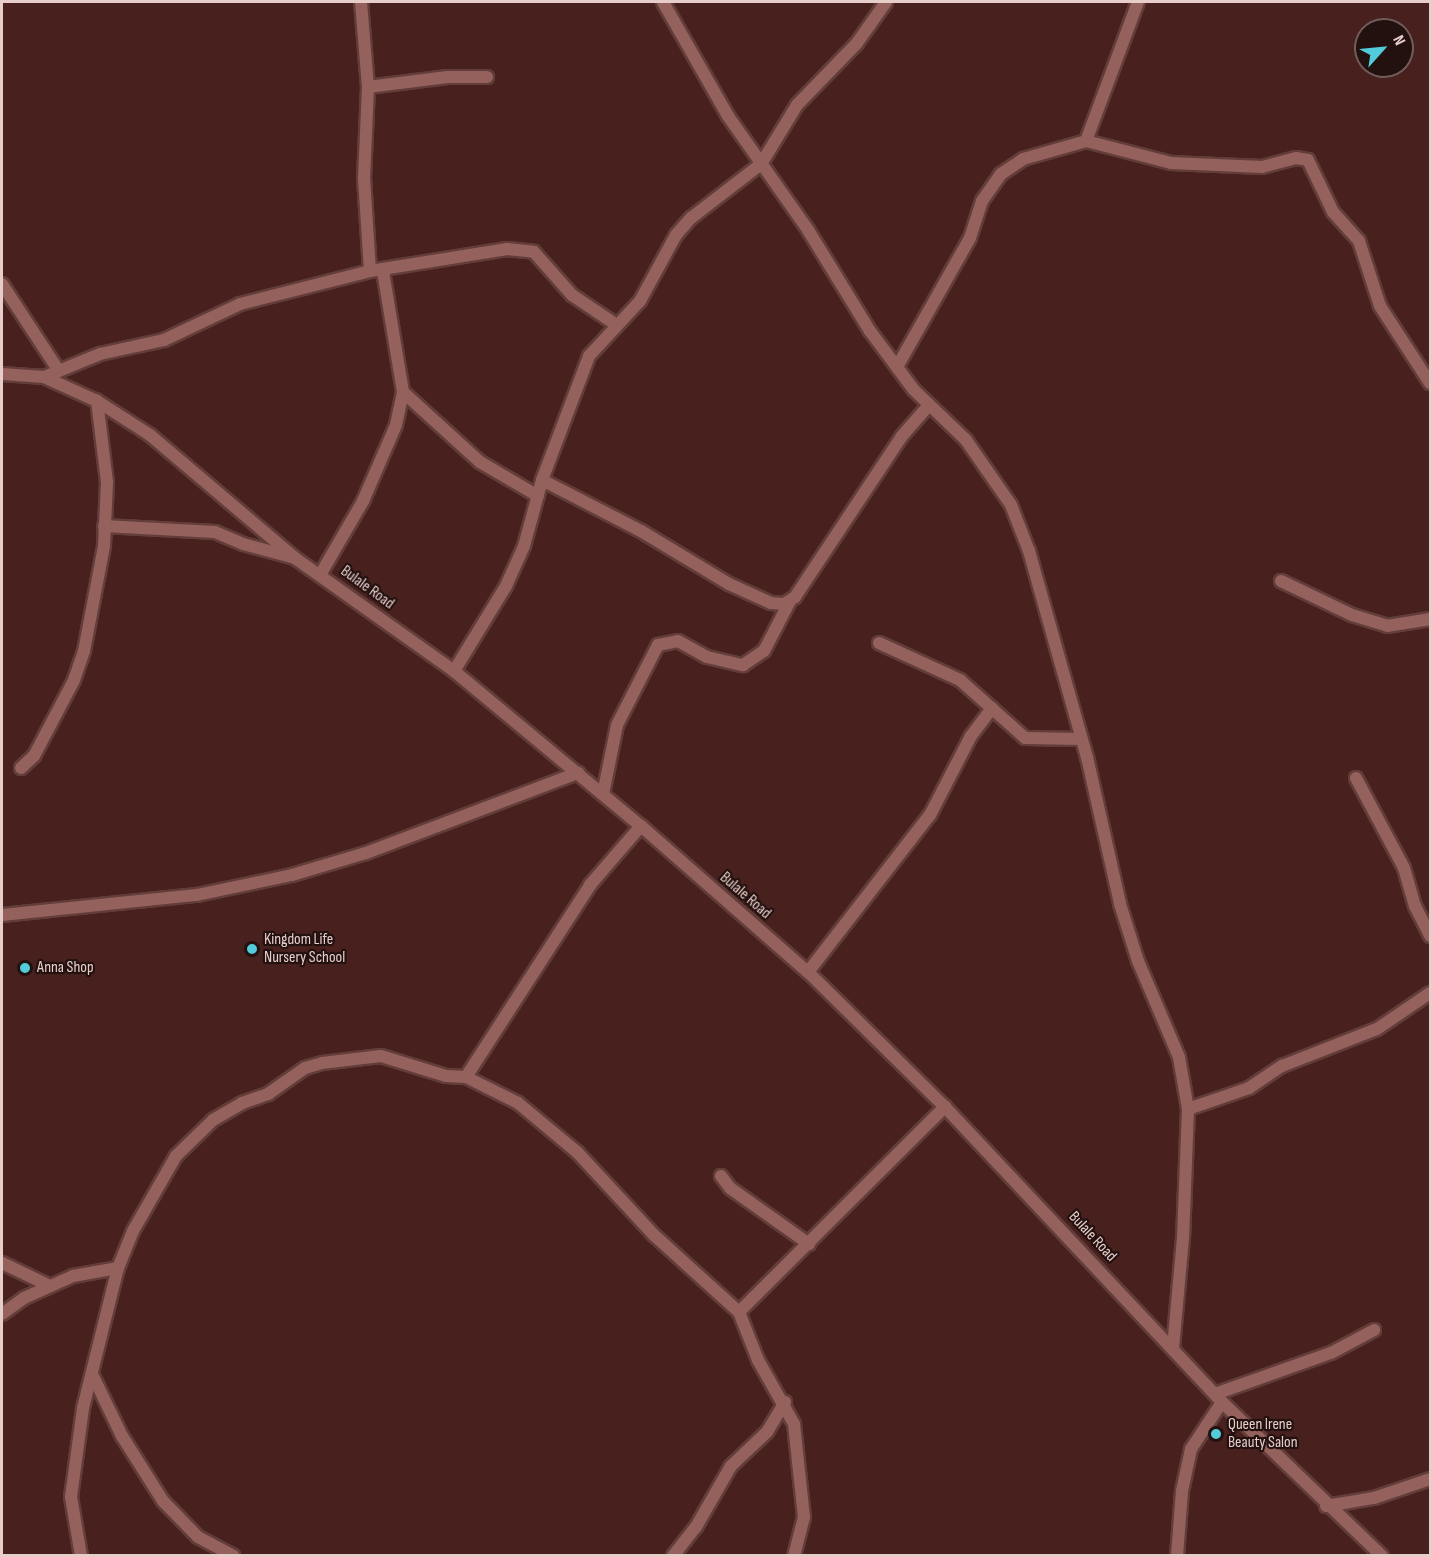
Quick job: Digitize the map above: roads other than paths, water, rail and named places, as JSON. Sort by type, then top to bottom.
[{"type":"street","points":[[361,2],[368,87],[364,178],[370,271]]},
{"type":"street","points":[[663,2],[702,76],[897,368],[929,405],[966,440],[1011,505],[1044,603],[1120,904],[1138,961],[1176,1046],[1188,1108],[1183,1238],[1173,1348]]},
{"type":"street","points":[[454,671],[506,586],[524,546],[542,480],[589,356],[615,324],[640,301],[672,242],[691,218],[761,164],[797,105],[857,43],[886,2]]},
{"type":"street","points":[[1086,141],[1137,2]]},
{"type":"street","points":[[368,87],[447,77],[487,77]]},
{"type":"street","points":[[897,368],[970,238],[982,201],[1000,174],[1032,156],[1086,141],[1171,163],[1262,167],[1296,158],[1308,160],[1333,212],[1359,241],[1380,306],[1431,383]]},
{"type":"street","points":[[44,377],[100,354],[164,340],[240,304],[370,271],[383,271],[523,248],[534,252],[572,295],[615,324]]},
{"type":"street","points":[[320,575],[380,463],[403,392],[383,271]]},
{"type":"street","points":[[2,284],[59,371]]},
{"type":"street","name":"Bulale Road","points":[[2,374],[44,377],[97,401],[150,435],[295,558],[454,671],[578,772],[808,972],[945,1107],[1219,1398],[1326,1506],[1382,1556]]},
{"type":"street","points":[[403,392],[480,462],[538,496]]},
{"type":"street","points":[[21,768],[34,756],[77,670],[104,546],[107,482],[97,401]]},
{"type":"street","points":[[603,794],[617,725],[658,645],[678,641],[707,657],[743,665],[764,651],[790,601],[902,436],[929,405]]},
{"type":"street","points":[[542,480],[641,531],[729,584],[771,603],[790,601]]},
{"type":"street","points":[[104,526],[215,532],[260,550],[295,558]]},
{"type":"street","points":[[1281,580],[1352,615],[1387,626],[1431,619]]},
{"type":"street","points":[[879,643],[939,668],[992,708],[1024,738],[1080,739]]},
{"type":"street","points":[[808,972],[930,815],[970,736],[992,708]]},
{"type":"street","points":[[2,915],[197,895],[292,875],[366,853],[578,772]]},
{"type":"street","points":[[1356,778],[1404,868],[1415,906],[1431,936]]},
{"type":"street","points":[[466,1077],[590,885],[641,826]]},
{"type":"street","points":[[1188,1108],[1249,1088],[1282,1066],[1377,1029],[1431,993]]},
{"type":"street","points":[[81,1556],[71,1497],[79,1426],[118,1268],[133,1231],[185,1145],[213,1120],[242,1103],[268,1094],[305,1068],[340,1058],[381,1056],[455,1078],[466,1077],[518,1104],[578,1153],[654,1235],[739,1312],[758,1360],[785,1402],[794,1424],[804,1517],[794,1556]]},
{"type":"street","points":[[739,1312],[945,1107]]},
{"type":"street","points":[[721,1176],[730,1188],[809,1244]]},
{"type":"street","points":[[2,1263],[50,1286]]},
{"type":"street","points":[[2,1314],[50,1286],[95,1270],[118,1268]]},
{"type":"street","points":[[1177,1556],[1182,1491],[1191,1449],[1219,1398],[1331,1353],[1374,1330]]},
{"type":"street","points":[[93,1376],[122,1436],[163,1501],[198,1537],[232,1556]]},
{"type":"street","points":[[673,1556],[696,1527],[731,1466],[767,1432],[785,1402]]},
{"type":"street","points":[[1326,1506],[1374,1498],[1431,1479]]},
{"type":"place","name":"Kingdom Life Nursery School","points":[[252,949]]},
{"type":"place","name":"Anna Shop","points":[[25,968]]},
{"type":"place","name":"Queen Irene Beauty Salon","points":[[1216,1434]]}]
